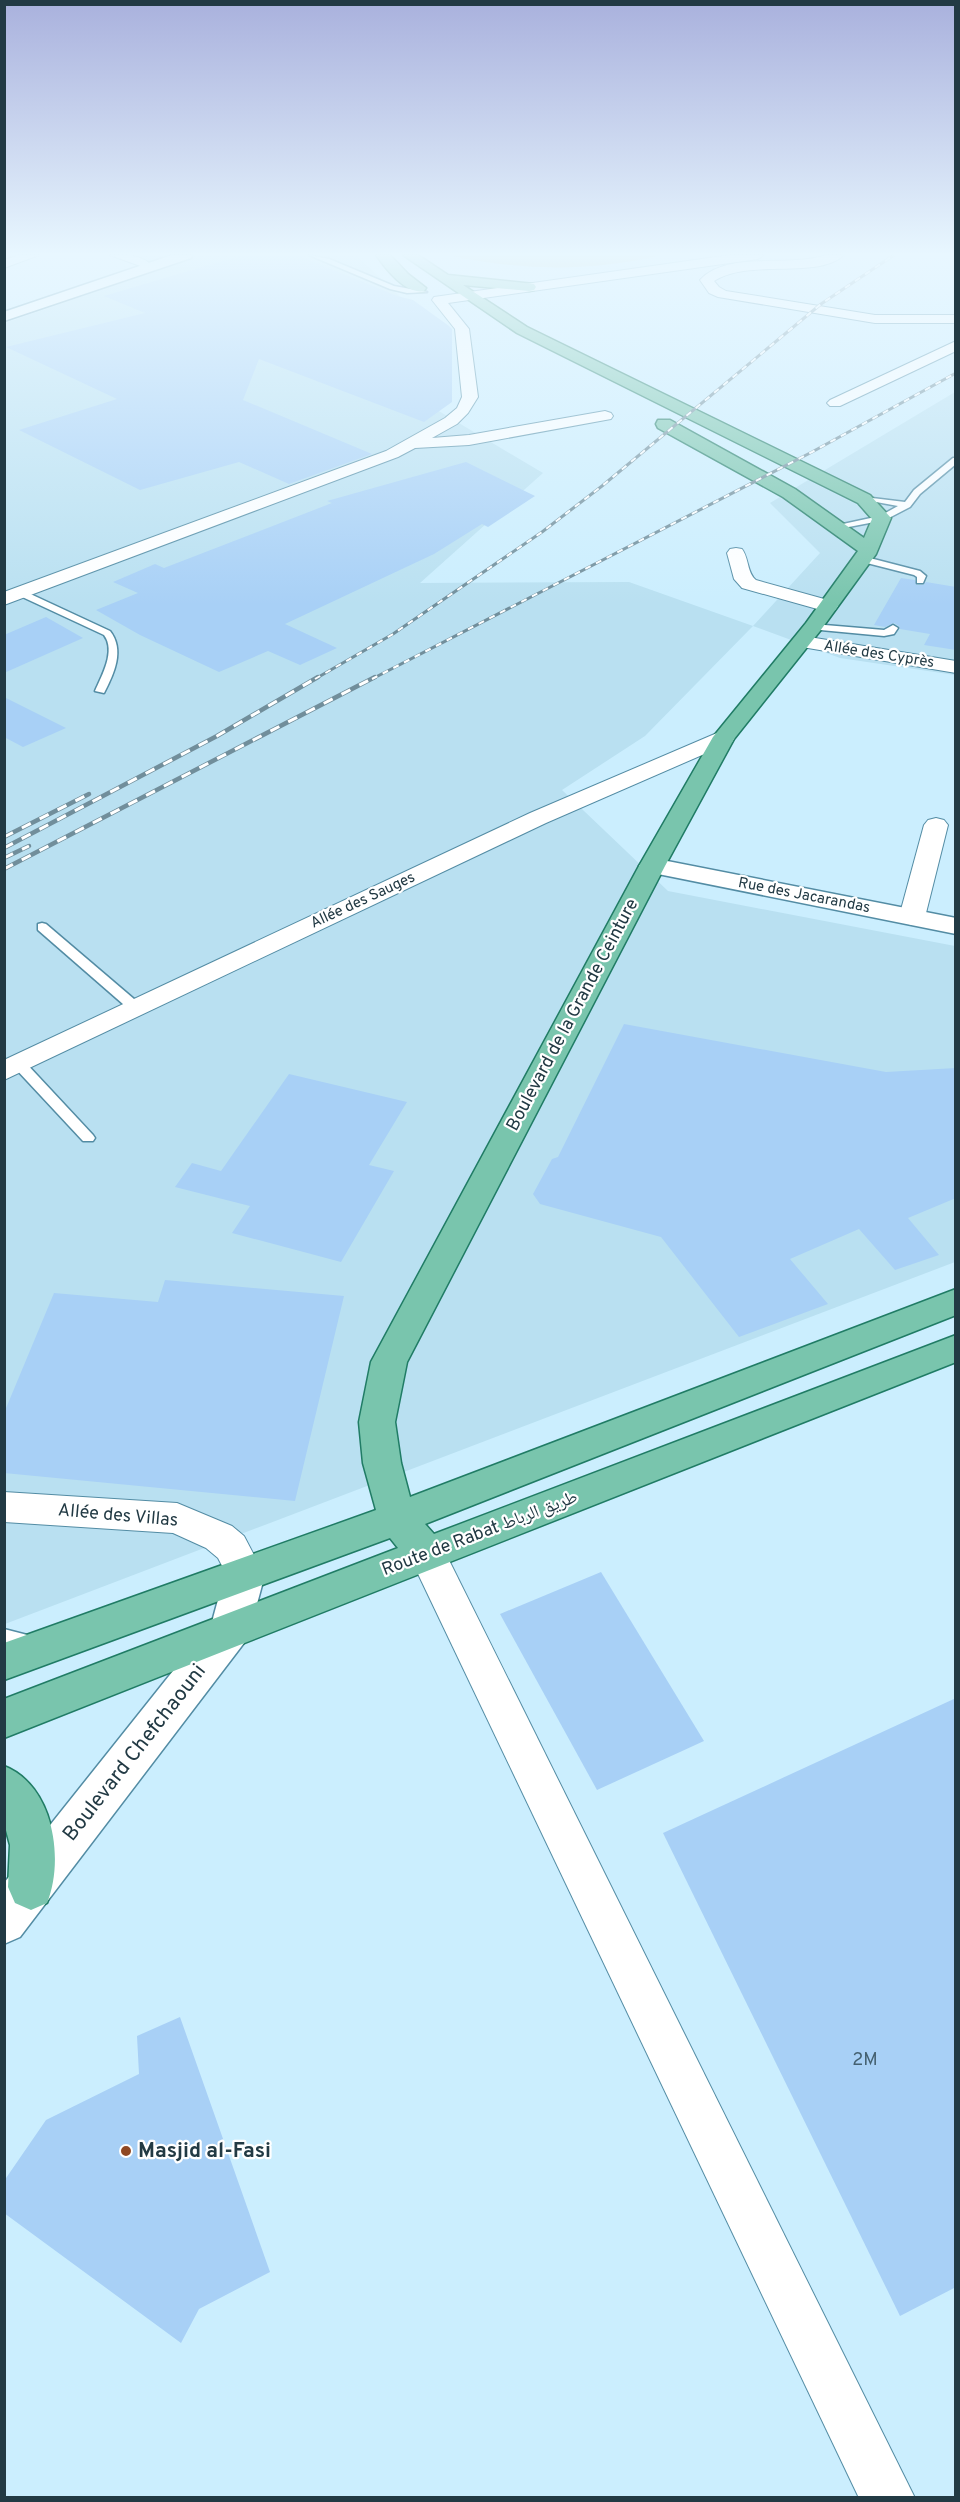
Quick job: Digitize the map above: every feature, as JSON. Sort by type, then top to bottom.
[{"type":"main road","points":[[607,372],[864,499],[882,518]]},
{"type":"main road","points":[[654,418],[789,493],[833,526],[865,554]]},
{"type":"main road","name":"Boulevard de la Grande Ceinture","points":[[397,1518],[382,1463],[377,1422],[389,1362],[652,866],[724,736],[786,658],[808,635],[865,554],[882,518]]},
{"type":"main road","points":[[4,1662],[397,1518],[956,1301]]},
{"type":"main road","name":"Route de Rabat طريق الرباط","points":[[4,1719],[956,1348]]},
{"type":"main road","points":[[397,1518],[428,1555]]},
{"type":"main road","points":[[4,1787],[19,1802],[29,1822],[34,1848],[31,1887]]},
{"type":"street","points":[[13,596],[413,444],[451,421],[463,410],[470,397],[467,372]]},
{"type":"street","points":[[835,403],[900,372]]},
{"type":"street","points":[[413,444],[469,440],[605,416]]},
{"type":"street","points":[[736,553],[743,579],[749,584],[828,606]]},
{"type":"street","name":"Allée des Cyprès","points":[[808,635],[956,667]]},
{"type":"street","name":"Allée des Sauges","points":[[12,1068],[538,818],[724,736]]},
{"type":"street","points":[[912,917],[936,825]]},
{"type":"street","name":"Rue des Jacarandas","points":[[652,866],[956,926]]},
{"type":"street","name":"Allée des Villas","points":[[4,1507],[177,1518],[210,1532],[231,1546],[245,1574]]},
{"type":"street","points":[[428,1555],[888,2498]]},
{"type":"street","name":"Boulevard Chefchaouni","points":[[4,1921],[230,1630],[245,1574]]},
{"type":"lane","points":[[833,526],[882,518],[907,505],[916,492],[956,460]]},
{"type":"lane","points":[[864,499],[907,505]]},
{"type":"lane","points":[[865,554],[917,573],[922,576],[920,581]]},
{"type":"lane","points":[[13,596],[107,633],[113,639],[116,647],[100,691]]},
{"type":"lane","points":[[808,635],[884,633],[891,632],[893,628]]},
{"type":"lane","points":[[42,927],[136,1008]]},
{"type":"lane","points":[[12,1068],[88,1138]]},
{"type":"lane","points":[[4,1637],[44,1646]]},
{"type":"shaded area","points":[[5,372],[430,372],[432,407],[543,473],[420,583],[629,582],[753,626],[645,736],[562,790],[668,891],[955,946],[955,1262],[5,1624]]},
{"type":"shaded area","points":[[955,392],[955,675],[840,658],[753,626],[820,553],[770,503]]},
{"type":"building","points":[[59,372],[254,372],[243,400],[372,454],[289,484],[239,462],[140,490],[19,430],[117,399]]},
{"type":"building","points":[[292,372],[452,372],[452,402],[424,422]]},
{"type":"building","points":[[466,462],[535,496],[488,527],[482,524],[434,554],[285,624],[337,648],[300,665],[268,651],[219,672],[140,635],[96,610],[138,593],[113,582],[155,564],[164,568],[332,503],[327,501]]},
{"type":"building","points":[[901,578],[915,580],[917,585],[923,585],[926,582],[956,587],[956,650],[924,645],[930,634],[900,629],[894,623],[885,627],[874,625]]},
{"type":"building","points":[[46,617],[83,638],[4,673],[4,635]]},
{"type":"building","points":[[4,697],[66,728],[23,747],[4,737]]},
{"type":"building","points":[[624,1024],[886,1072],[956,1068],[956,1198],[908,1218],[939,1255],[895,1270],[859,1229],[790,1259],[828,1304],[739,1337],[661,1237],[540,1204],[533,1194],[552,1159],[558,1157]]},
{"type":"building","points":[[289,1074],[407,1102],[369,1165],[394,1171],[341,1262],[232,1233],[250,1206],[175,1187],[192,1163],[221,1171]]},
{"type":"building","points":[[165,1280],[344,1296],[295,1501],[4,1473],[4,1413],[54,1293],[158,1302]]},
{"type":"building","points":[[601,1572],[704,1741],[597,1790],[500,1614]]},
{"type":"building","points":[[956,1698],[956,2287],[900,2316],[663,1833]]},
{"type":"building","name":"Masjid al-Fasi","points":[[180,2017],[270,2272],[199,2309],[181,2343],[4,2213],[4,2181],[46,2120],[139,2074],[137,2036]]},
{"type":"railway","points":[[315,679],[393,634],[542,532],[602,486],[739,372]]},
{"type":"railway","points":[[372,679],[812,452],[956,373]]},
{"type":"railway","points":[[4,848],[217,736],[318,677]]},
{"type":"railway","points":[[4,869],[375,677]]},
{"type":"railway","points":[[4,837],[89,794]]},
{"type":"railway","points":[[4,858],[29,846]]},
{"type":"place","name":"Masjid al-Fasi","points":[[126,2151]]}]
